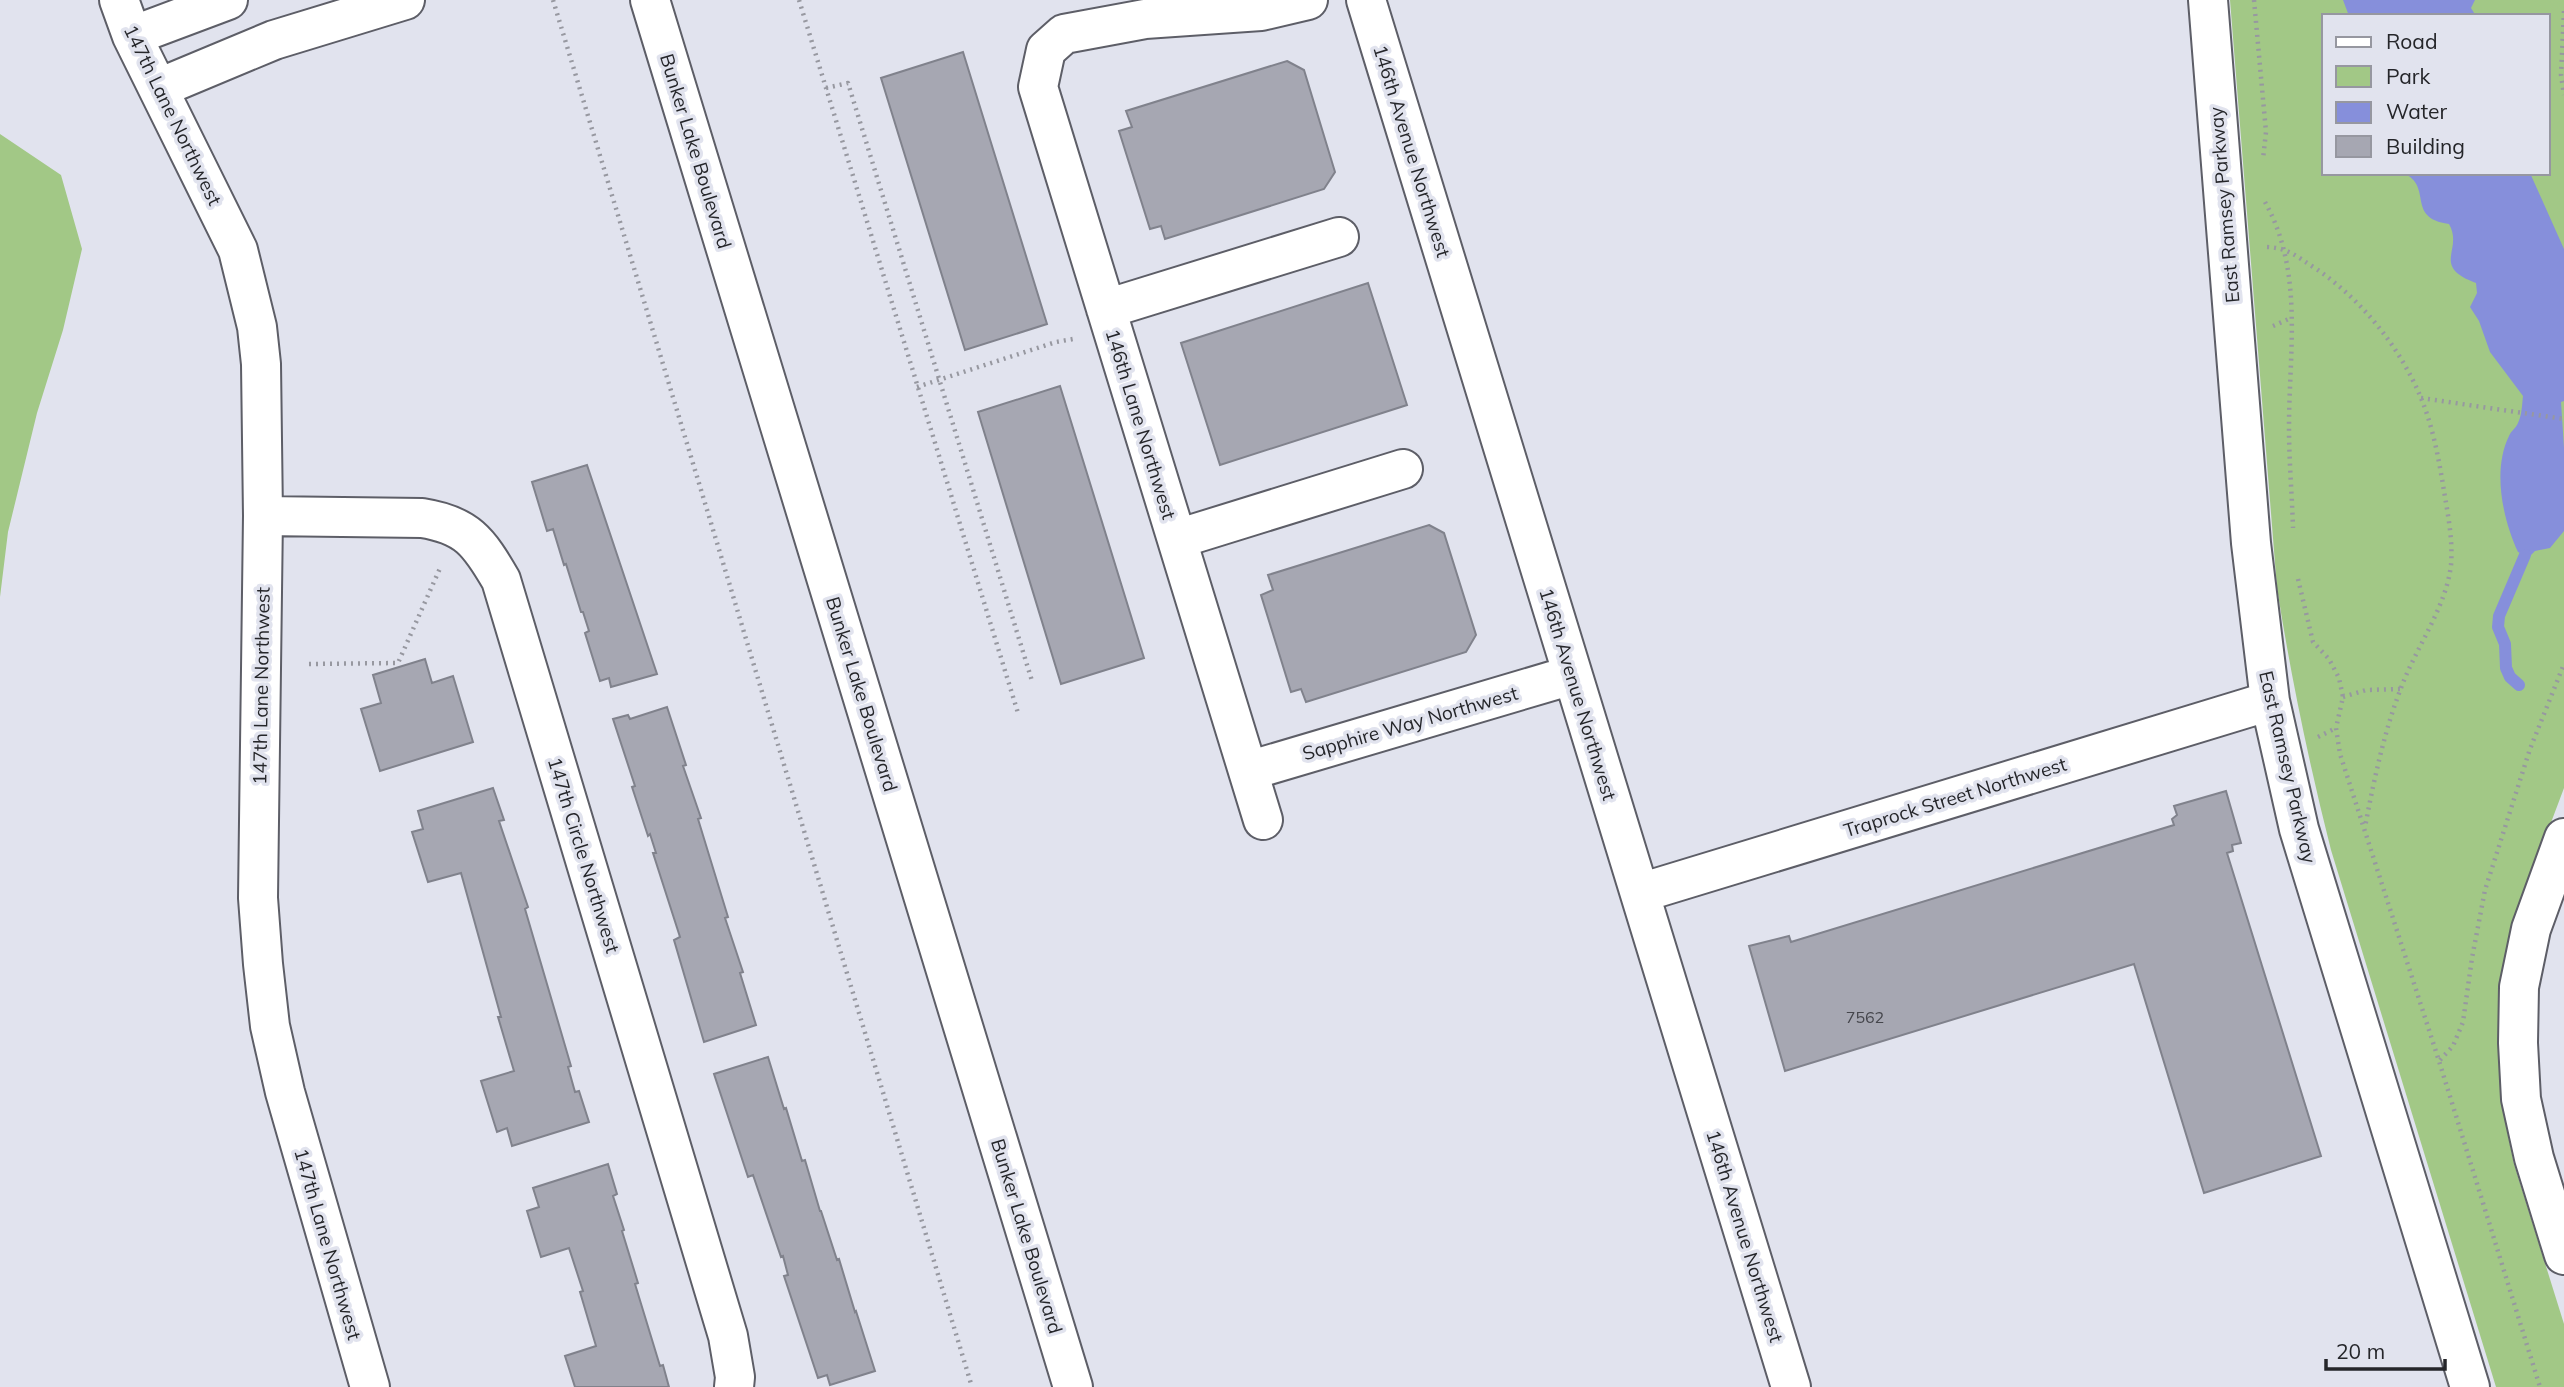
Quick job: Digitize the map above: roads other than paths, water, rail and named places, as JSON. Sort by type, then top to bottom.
[{"type":"street","name":"147th Lane Northwest","points":[[118,0],[132,36],[238,250],[249,288],[261,364],[258,898],[262,964],[270,1026],[285,1092],[370,1387]]},
{"type":"street","points":[[132,36],[228,0]]},
{"type":"street","points":[[159,88],[274,40],[405,0]]},
{"type":"street","name":"Bunker Lake Boulevard","points":[[650,0],[1073,1387]]},
{"type":"street","name":"146th Lane Northwest","points":[[1263,820],[1038,86],[1046,50],[1064,34],[1145,19],[1261,11],[1308,0]]},
{"type":"street","name":"146th Avenue Northwest","points":[[1366,0],[1791,1387]]},
{"type":"street","name":"East Ramsey Parkway","points":[[2208,0],[2251,543],[2270,701],[2299,829],[2470,1387]]},
{"type":"street","points":[[1110,321],[1339,237]]},
{"type":"street","points":[[1177,539],[1403,469]]},
{"type":"street","name":"147th Circle Northwest","points":[[262,516],[422,518],[441,521],[463,530],[482,548],[501,580],[728,1336],[735,1377],[734,1387]]},
{"type":"street","name":"Sapphire Way Northwest","points":[[1248,771],[1572,675]]},
{"type":"street","name":"Traprock Street Northwest","points":[[1640,893],[2270,701]]},
{"type":"street","points":[[2564,838],[2531,929],[2519,987],[2518,1043],[2521,1099],[2534,1158],[2564,1255]]},
{"type":"water","points":[[2343,0],[2475,0],[2471,8],[2475,14],[2348,14]]},
{"type":"water","points":[[2406,175],[2531,175],[2564,249],[2564,401],[2561,402],[2564,531],[2550,548],[2535,551],[2529,557],[2518,552],[2513,539],[2504,510],[2500,479],[2504,449],[2519,420],[2523,396],[2490,352],[2479,321],[2470,307],[2477,293],[2476,283],[2462,277],[2451,264],[2453,233],[2449,224],[2436,221],[2423,209],[2417,186]]},
{"type":"waterway","points":[[2519,685],[2510,677],[2506,668],[2505,644],[2498,627],[2499,616],[2525,555]]}]
